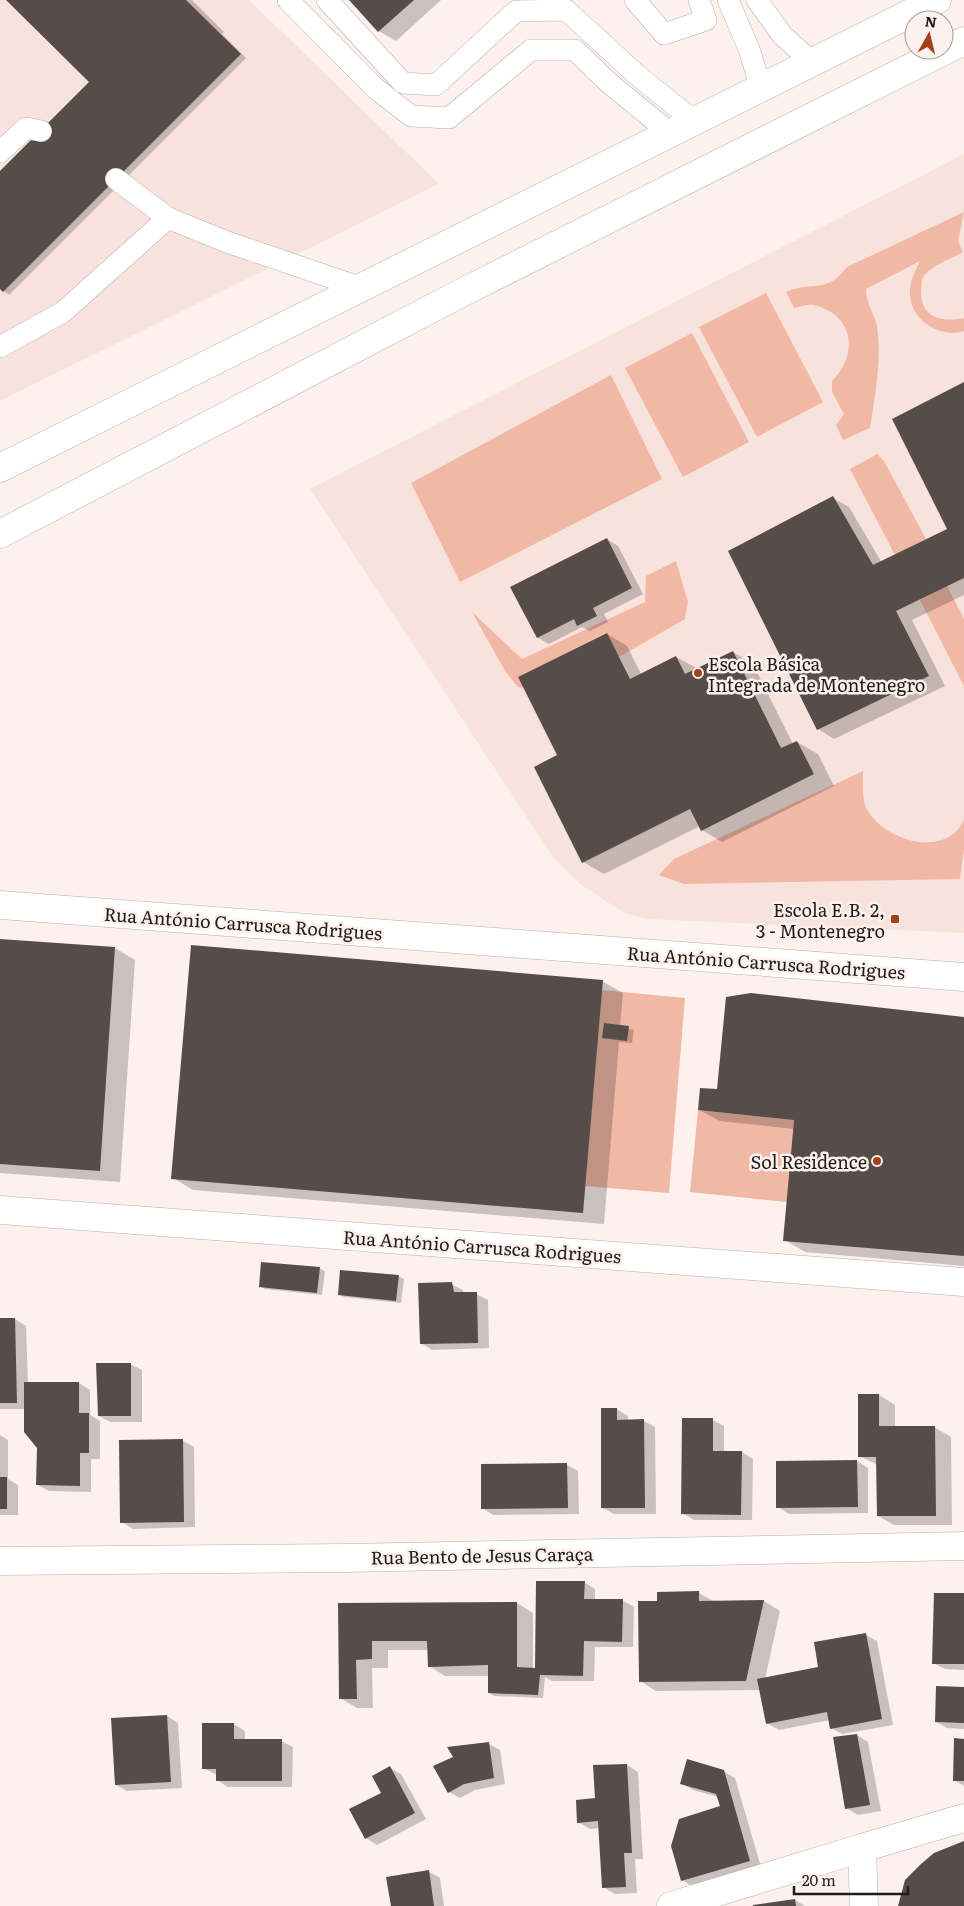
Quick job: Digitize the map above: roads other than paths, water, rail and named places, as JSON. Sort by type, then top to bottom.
[{"type":"street","points":[[840,48],[914,0]]},
{"type":"street","points":[[0,468],[359,287],[937,0]]},
{"type":"street","points":[[0,534],[466,290],[964,41]]},
{"type":"street","points":[[871,88],[964,50]]},
{"type":"street","name":"Rua António Carrusca Rodrigues","points":[[0,905],[964,976]]},
{"type":"street","name":"Rua António Carrusca Rodrigues","points":[[0,1210],[964,1282]]},
{"type":"street","name":"Rua Bento de Jesus Caraça","points":[[0,1561],[357,1558],[964,1546]]},
{"type":"street","points":[[671,1906],[964,1818]]},
{"type":"street","points":[[862,1848],[864,1906]]},
{"type":"lane","points":[[288,0],[375,88],[411,116],[449,118],[531,50],[575,50],[609,83],[670,133]]},
{"type":"lane","points":[[327,0],[403,83],[436,85],[516,12],[566,10],[636,75],[694,121]]},
{"type":"lane","points":[[635,0],[664,34],[706,20],[699,0]]},
{"type":"lane","points":[[728,0],[749,49],[761,88]]},
{"type":"lane","points":[[757,0],[782,36],[813,63]]},
{"type":"lane","points":[[0,152],[26,128],[41,131]]},
{"type":"lane","points":[[116,179],[168,218],[227,242],[359,287]]},
{"type":"lane","points":[[0,347],[63,312],[168,218]]},
{"type":"place","name":"Escola Básica Integrada de Montenegro","points":[[698,673]]},
{"type":"place","name":"Escola E.B. 2, 3 - Montenegro","points":[[895,919]]},
{"type":"place","name":"Sol Residence","points":[[877,1161]]}]
